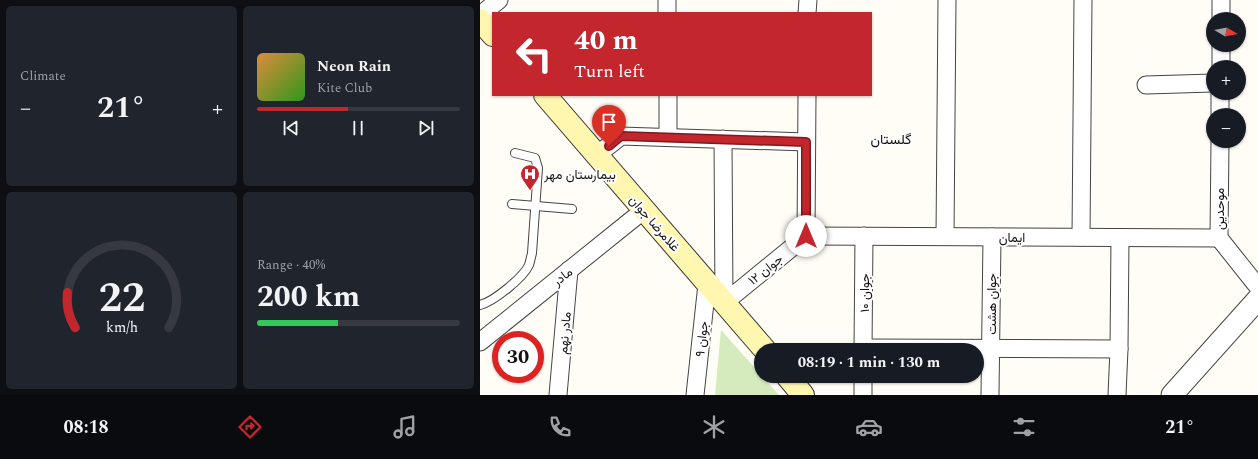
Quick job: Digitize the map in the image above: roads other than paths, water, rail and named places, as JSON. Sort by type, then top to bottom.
[{"type":"main road","points":[[480,20],[492,34]]},
{"type":"main road","name":"غلامرضا جوان","points":[[546,96],[759,343]]},
{"type":"main road","points":[[793,383],[804,395]]},
{"type":"street","points":[[480,16],[499,0]]},
{"type":"street","points":[[667,0],[667,12]]},
{"type":"street","points":[[807,12],[808,0]]},
{"type":"street","points":[[945,236],[947,0]]},
{"type":"street","points":[[1081,237],[1083,0]]},
{"type":"street","points":[[1221,0],[1221,12]]},
{"type":"street","points":[[1146,85],[1206,83]]},
{"type":"street","points":[[668,96],[668,136]]},
{"type":"street","points":[[806,236],[807,96]]},
{"type":"street","points":[[597,155],[621,136],[668,136],[806,142]]},
{"type":"street","points":[[723,139],[724,303]]},
{"type":"street","name":"موحدین","points":[[1220,148],[1219,238],[1258,287]]},
{"type":"street","name":"مادر","points":[[480,342],[644,210]]},
{"type":"street","name":"ایمان","points":[[806,236],[1219,238]]},
{"type":"street","name":"جوان ۱۲","points":[[724,303],[806,236]]},
{"type":"street","name":"جوان ۱۰","points":[[863,343],[864,236]]},
{"type":"street","name":"جوان هشت","points":[[990,395],[992,237]]},
{"type":"street","points":[[1117,395],[1120,238]]},
{"type":"street","name":"مادر نهم","points":[[558,395],[569,270]]},
{"type":"street","name":"جوان ۹","points":[[695,395],[707,284]]},
{"type":"street","points":[[1172,395],[1258,299]]},
{"type":"street","points":[[984,349],[1119,349]]},
{"type":"street","points":[[863,383],[863,395]]},
{"type":"lane","points":[[480,305],[489,302],[520,278],[528,266],[532,253],[538,168],[535,158],[515,153]]},
{"type":"lane","points":[[512,204],[572,209]]},
{"type":"place","name":"بیمارستان مهر","points":[[530,191]]},
{"type":"district","name":"گلستان","points":[[891,139]]}]
